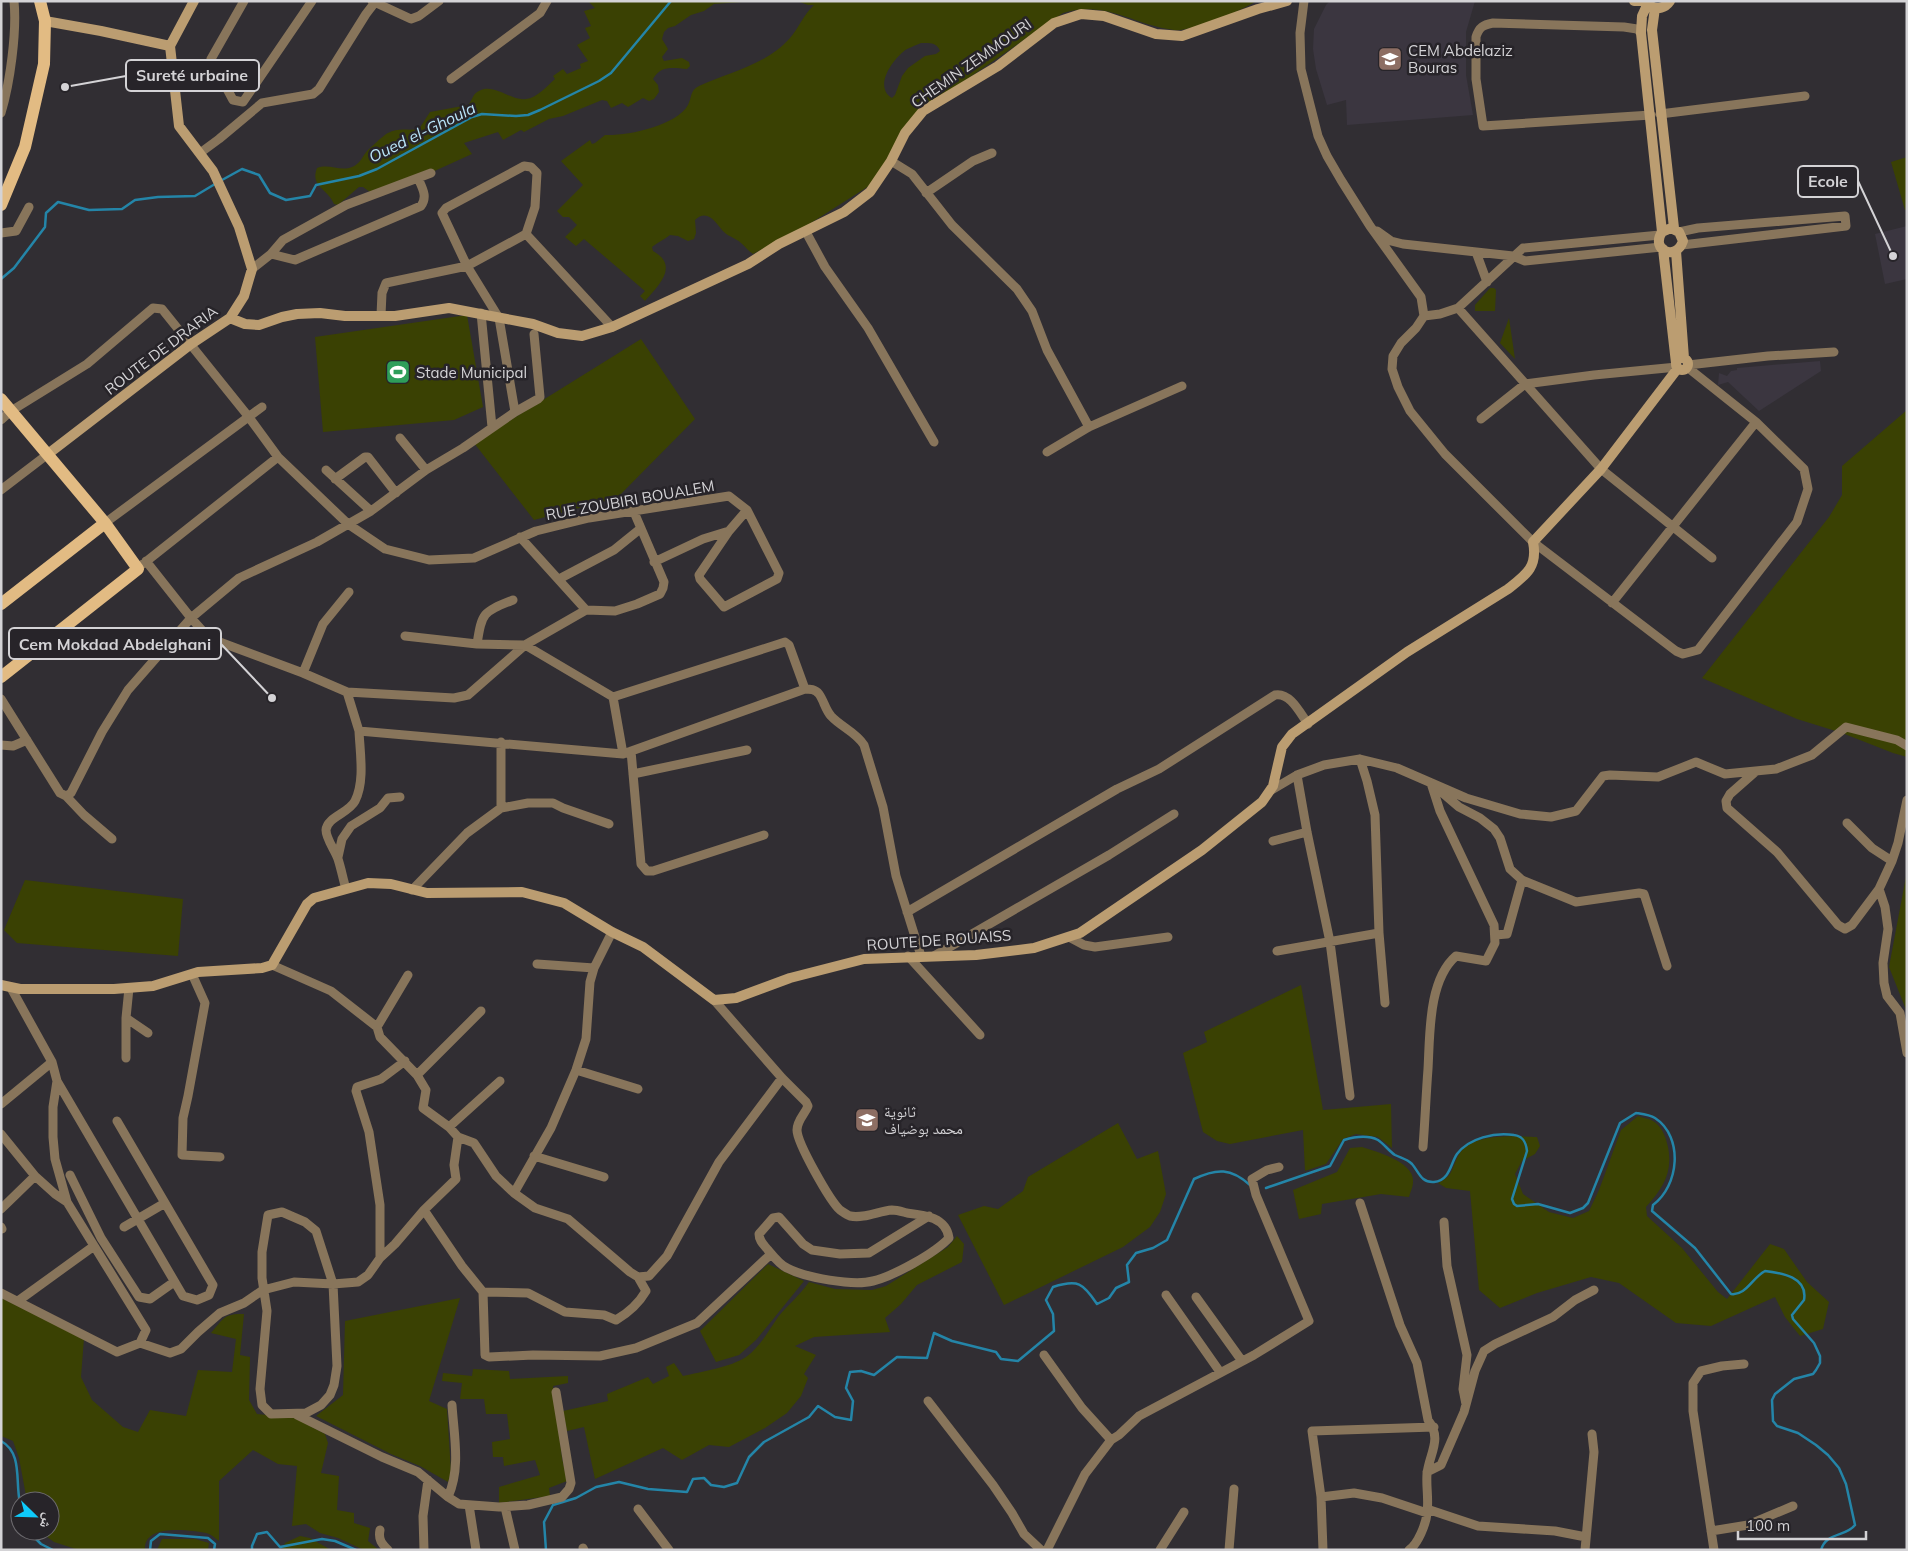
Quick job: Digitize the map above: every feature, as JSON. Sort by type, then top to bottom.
[{"type":"main road","points":[[1,205],[25,147],[44,64],[46,21],[40,1]]},
{"type":"main road","points":[[1,399],[6,415],[48,454],[142,565],[1,677]]},
{"type":"main road","points":[[1,604],[105,523]]},
{"type":"street","points":[[1,113],[6,99],[14,35],[14,1]]},
{"type":"street","points":[[194,1],[170,46],[179,126],[213,171],[239,227],[252,269],[271,254],[283,240],[346,205],[431,173]]},
{"type":"street","points":[[244,1],[211,59],[233,100],[244,102]]},
{"type":"street","points":[[244,102],[312,1]]},
{"type":"street","points":[[200,153],[262,103],[312,94],[319,89],[374,2],[411,19],[419,16],[440,1]]},
{"type":"street","points":[[451,79],[540,13],[547,1]]},
{"type":"street","name":"CHEMIN ZEMMOURI","points":[[230,318],[245,324],[259,325],[297,314],[395,316],[449,308],[533,324],[558,333],[582,336],[612,328],[748,264],[779,244],[844,212],[870,192],[891,162],[905,133],[923,112],[998,66],[1054,23],[1081,14],[1104,16],[1156,34],[1173,37],[1191,34],[1261,5],[1287,1]]},
{"type":"street","points":[[1304,1],[1300,33],[1301,69],[1318,136],[1326,156],[1370,226],[1421,297],[1424,316],[1416,328],[1401,343],[1393,356],[1392,369],[1398,387],[1410,411],[1445,454],[1533,542],[1676,651],[1683,654],[1698,650],[1797,522],[1807,493],[1804,469],[1756,422],[1682,365],[1662,248],[1658,241],[1661,234],[1667,228],[1677,230],[1845,216],[1846,226],[1679,248],[1667,252],[1662,248],[1525,261],[1513,256],[1403,244],[1391,241],[1370,226]]},
{"type":"street","points":[[1634,1],[1649,3],[1681,1]]},
{"type":"street","points":[[1533,542],[1601,468],[1682,365],[1679,248],[1683,238],[1677,230],[1641,32],[1642,16],[1649,3]]},
{"type":"street","points":[[1649,3],[1652,30],[1661,234]]},
{"type":"street","points":[[46,21],[170,46]]},
{"type":"street","points":[[1641,32],[1637,29],[1624,27],[1493,23],[1484,25],[1478,30],[1476,37],[1476,79],[1483,126],[1655,114],[1805,96]]},
{"type":"street","points":[[244,102],[250,113]]},
{"type":"street","points":[[926,193],[973,161],[992,153]]},
{"type":"street","points":[[891,162],[912,174],[952,225],[1017,289],[1032,311],[1047,350],[1089,427]]},
{"type":"street","points":[[381,315],[382,293],[386,283],[467,266],[526,234],[535,207],[537,173],[531,167],[524,166],[446,208],[442,213],[467,266],[499,318],[515,412]]},
{"type":"street","points":[[271,254],[294,260],[421,206],[425,200],[425,195],[418,178]]},
{"type":"street","points":[[1,234],[16,230],[29,207]]},
{"type":"street","points":[[806,232],[825,267],[868,328],[934,442]]},
{"type":"street","points":[[526,234],[612,328]]},
{"type":"street","points":[[1424,316],[1440,314],[1458,308],[1523,248],[1661,234]]},
{"type":"street","points":[[1476,252],[1486,282]]},
{"type":"street","name":"ROUTE DE DRARIA","points":[[48,454],[191,344],[230,318],[244,296],[252,269]]},
{"type":"street","name":"RUE ZOUBIRI BOUALEM","points":[[6,415],[87,364],[153,308],[162,309],[248,416],[278,457],[348,524],[386,549],[429,560],[474,558],[536,531],[590,518],[728,496],[747,510],[779,573],[777,579],[724,607],[700,579],[699,575],[716,553],[729,531],[747,510]]},
{"type":"street","points":[[1458,308],[1601,468],[1712,558]]},
{"type":"street","points":[[481,313],[492,427]]},
{"type":"street","points":[[63,795],[72,792],[102,732],[128,690],[191,618],[239,578],[298,552],[370,511],[426,470],[463,448],[515,412],[536,401],[540,397],[534,334]]},
{"type":"street","points":[[1481,419],[1525,384],[1768,356],[1834,352]]},
{"type":"street","points":[[1047,452],[1089,427],[1182,386]]},
{"type":"street","points":[[105,523],[262,407]]},
{"type":"street","points":[[1612,603],[1756,422]]},
{"type":"street","points":[[400,438],[426,470]]},
{"type":"street","points":[[1,490],[48,454]]},
{"type":"street","points":[[335,479],[365,456],[368,457],[396,492]]},
{"type":"street","points":[[278,457],[142,565],[209,638],[303,673],[347,692],[454,698],[468,695],[525,645],[586,610],[615,611],[660,594],[664,582],[634,512]]},
{"type":"street","points":[[326,470],[370,511]]},
{"type":"street","points":[[559,579],[614,550],[640,529]]},
{"type":"street","points":[[654,562],[703,539],[729,531]]},
{"type":"street","points":[[520,537],[586,610]]},
{"type":"street","points":[[703,539],[716,553]]},
{"type":"street","points":[[907,912],[1117,789],[1159,769],[1275,695],[1282,695],[1288,698],[1308,724],[1407,652],[1508,589],[1522,578],[1533,565],[1535,553],[1533,542]]},
{"type":"street","points":[[303,673],[323,624],[349,592]]},
{"type":"street","points":[[477,644],[480,622],[484,615],[492,608],[513,600]]},
{"type":"street","points":[[405,636],[477,644],[525,645],[613,697],[633,774],[641,864],[647,871],[653,871],[764,835]]},
{"type":"street","points":[[613,697],[785,642],[789,645],[805,689]]},
{"type":"street","points":[[359,732],[627,752],[805,689],[812,689],[819,694],[832,718],[860,738],[864,745],[883,807],[896,876],[920,956]]},
{"type":"street","points":[[346,889],[338,857],[326,832],[327,826],[332,819],[351,808],[356,799],[360,782],[359,732],[347,692]]},
{"type":"street","points":[[2,702],[63,795],[112,839]]},
{"type":"street","name":"ROUTE DE ROUAISS","points":[[714,1000],[736,998],[790,978],[864,959],[976,955],[1034,948],[1080,933],[1202,850],[1262,802],[1275,780],[1282,747],[1292,734],[1308,724]]},
{"type":"street","points":[[1270,791],[1297,775],[1324,765],[1360,759],[1397,768],[1466,798],[1520,814],[1551,817],[1576,811],[1603,776],[1658,777],[1696,762],[1725,774],[1776,769],[1812,755],[1846,727],[1897,740],[1907,746]]},
{"type":"street","points":[[1,745],[12,746],[27,740]]},
{"type":"street","points":[[501,742],[501,808]]},
{"type":"street","points":[[633,774],[747,750]]},
{"type":"street","points":[[1360,759],[1375,815],[1379,933],[1385,1003]]},
{"type":"street","points":[[1755,772],[1730,794],[1726,800],[1727,808],[1777,852],[1838,925],[1845,929],[1852,925],[1879,889],[1898,843],[1907,800]]},
{"type":"street","points":[[1297,775],[1330,942],[1350,1096]]},
{"type":"street","points":[[1431,783],[1459,808],[1480,818],[1494,829],[1500,838],[1510,869],[1522,880],[1576,902],[1639,893],[1644,894],[1667,966]]},
{"type":"street","points":[[1423,1147],[1432,1012],[1437,990],[1449,962],[1456,956],[1486,960],[1495,943],[1494,925],[1440,811],[1431,783]]},
{"type":"street","points":[[338,857],[342,839],[351,826],[380,808],[388,798],[400,797]]},
{"type":"street","points":[[412,890],[467,833],[501,808],[528,803],[553,803],[609,824]]},
{"type":"street","points":[[934,956],[1109,855],[1174,814]]},
{"type":"street","points":[[1847,823],[1872,848],[1892,861]]},
{"type":"street","points":[[1273,841],[1307,832]]},
{"type":"street","points":[[1495,935],[1507,934],[1522,880]]},
{"type":"street","points":[[272,965],[307,904],[314,898],[368,882],[391,884],[427,893],[522,892],[564,903],[612,932],[643,947],[714,1000],[782,1078],[806,1102],[808,1106],[798,1122],[798,1136],[832,1201],[841,1211],[850,1216],[861,1216],[893,1210],[929,1216],[943,1224],[948,1232],[949,1238],[943,1245],[896,1273],[872,1282],[833,1282],[786,1268],[759,1239],[759,1234],[773,1218],[779,1218],[803,1244],[812,1250],[840,1254],[870,1253],[929,1216]]},
{"type":"street","points":[[1879,889],[1885,907],[1888,929],[1882,962],[1884,983],[1887,996],[1900,1012],[1907,1053]]},
{"type":"street","points":[[514,1193],[551,1128],[576,1070],[586,1039],[590,982],[594,968],[612,932]]},
{"type":"street","points":[[1277,951],[1379,933]]},
{"type":"street","points":[[1069,937],[1084,945],[1095,947],[1168,937]]},
{"type":"street","points":[[908,956],[980,1035]]},
{"type":"street","points":[[537,964],[594,968]]},
{"type":"street","points":[[6,986],[114,990],[153,986],[192,974],[262,968],[272,965],[331,991],[377,1027],[380,1037],[417,1075],[426,1090],[423,1108],[449,1127],[458,1137],[474,1143],[496,1176],[514,1193],[535,1208],[568,1219],[638,1277],[646,1291],[641,1300],[616,1320],[604,1315],[566,1312],[528,1293],[483,1292]]},
{"type":"street","points":[[192,974],[204,1003],[183,1118],[182,1155],[220,1157]]},
{"type":"street","points":[[377,1027],[408,975]]},
{"type":"street","points":[[6,986],[52,1062],[57,1081],[183,1296],[197,1300],[209,1295],[213,1285],[116,1121]]},
{"type":"street","points":[[126,1058],[126,1018],[129,988]]},
{"type":"street","points":[[417,1075],[482,1011]]},
{"type":"street","points":[[126,1018],[148,1033]]},
{"type":"street","points":[[380,1258],[380,1205],[371,1141],[356,1091],[357,1087],[381,1079],[404,1061]]},
{"type":"street","points":[[1,1104],[52,1062]]},
{"type":"street","points":[[576,1070],[638,1089]]},
{"type":"street","points":[[638,1277],[649,1276],[667,1256],[719,1162],[782,1078]]},
{"type":"street","points":[[57,1081],[53,1107],[53,1137],[55,1159],[67,1202],[146,1330],[140,1343]]},
{"type":"street","points":[[449,1127],[500,1081]]},
{"type":"street","points":[[1,1134],[34,1176],[67,1202]]},
{"type":"street","points":[[1,1293],[117,1352],[140,1343],[170,1353],[181,1349],[220,1313],[244,1303],[263,1290],[294,1282],[333,1284],[358,1282],[368,1275],[380,1258],[395,1244],[424,1210],[456,1179],[454,1165],[458,1137]]},
{"type":"street","points":[[534,1156],[604,1177]]},
{"type":"street","points":[[1047,1550],[1085,1474],[1111,1440],[1139,1416],[1242,1361],[1309,1321],[1260,1203],[1252,1179],[1267,1170],[1279,1167]]},
{"type":"street","points":[[70,1175],[101,1238],[139,1297]]},
{"type":"street","points":[[1,1208],[34,1176]]},
{"type":"street","points":[[124,1227],[165,1203]]},
{"type":"street","points":[[1360,1203],[1400,1325],[1417,1362],[1428,1420],[1434,1427],[1435,1448],[1427,1472],[1427,1511],[1415,1545],[1410,1549]]},
{"type":"street","points":[[424,1210],[452,1252],[483,1292],[485,1355],[489,1358],[533,1355],[600,1356],[636,1348],[697,1323],[771,1254]]},
{"type":"street","points":[[282,1212],[305,1222],[316,1231],[333,1284],[337,1366],[334,1385],[330,1395],[321,1405],[306,1413],[271,1414],[262,1405],[260,1389],[267,1311],[263,1290],[262,1252],[268,1215],[282,1212]]},
{"type":"street","points":[[1444,1222],[1447,1266],[1468,1355],[1463,1389],[1467,1406]]},
{"type":"street","points":[[18,1301],[94,1246]]},
{"type":"street","points":[[128,1301],[139,1297],[150,1299],[174,1282]]},
{"type":"street","points":[[1427,1472],[1441,1465],[1467,1406],[1475,1371],[1484,1351],[1553,1317],[1575,1300],[1594,1290]]},
{"type":"street","points":[[1166,1295],[1220,1372]]},
{"type":"street","points":[[1196,1297],[1242,1361]]},
{"type":"street","points":[[1044,1355],[1082,1408],[1111,1440]]},
{"type":"street","points":[[1714,1550],[1692,1410],[1693,1383],[1701,1371],[1722,1366],[1744,1364]]},
{"type":"street","points":[[295,1413],[382,1457],[418,1472],[459,1504],[528,1505],[562,1496],[569,1489],[570,1483],[556,1392]]},
{"type":"street","points":[[928,1401],[993,1485],[1012,1512],[1024,1534],[1041,1550]]},
{"type":"street","points":[[448,1497],[455,1475],[452,1405]]},
{"type":"street","points":[[1323,1550],[1321,1497],[1312,1432],[1434,1427]]},
{"type":"street","points":[[1584,1550],[1593,1460],[1592,1434]]},
{"type":"street","points":[[424,1550],[423,1516],[428,1480]]},
{"type":"street","points":[[1229,1550],[1234,1489]]},
{"type":"street","points":[[1321,1497],[1354,1493],[1382,1498],[1478,1526],[1555,1531],[1586,1538]]},
{"type":"street","points":[[469,1505],[476,1550]]},
{"type":"street","points":[[505,1506],[515,1550]]},
{"type":"street","points":[[1711,1531],[1748,1525],[1793,1506]]},
{"type":"street","points":[[638,1509],[668,1550]]},
{"type":"street","points":[[1160,1550],[1184,1512]]},
{"type":"street","points":[[380,1530],[380,1541],[388,1550]]},
{"type":"shaded area","name":"CEM Abdelaziz Bouras","points":[[1330,1],[1475,1],[1466,32],[1466,75],[1473,115],[1347,125],[1346,100],[1327,105],[1316,69],[1313,49],[1314,29]]},
{"type":"shaded area","points":[[1907,226],[1907,279],[1885,284],[1875,234]]},
{"type":"shaded area","points":[[1820,361],[1821,371],[1759,411],[1728,382],[1718,385],[1719,373],[1727,376],[1731,371],[1737,370],[1737,368]]},
{"type":"green space","points":[[588,1],[756,1],[714,4],[704,11],[691,15],[675,26],[668,28],[664,32],[662,39],[668,49],[662,57],[664,61],[682,58],[689,62],[690,66],[687,69],[672,68],[660,71],[653,79],[658,85],[659,92],[654,99],[649,101],[643,98],[628,107],[622,103],[611,108],[607,101],[602,100],[563,116],[549,119],[524,132],[521,130],[503,140],[498,132],[464,143],[472,154],[377,197],[363,187],[359,187],[338,205],[334,204],[317,184],[315,174],[317,168],[326,166],[343,169],[355,166],[367,151],[386,134],[396,130],[419,129],[430,112],[468,105],[474,95],[480,90],[493,90],[520,99],[526,99],[538,94],[555,79],[553,76],[563,69],[567,74],[581,68],[580,64],[588,61],[577,45],[590,38],[585,28],[591,26],[584,11],[595,8]]},
{"type":"green space","points":[[797,1],[1256,1],[1216,20],[1182,30],[1159,27],[1107,11],[1093,9],[1063,13],[957,86],[937,97],[918,112],[872,184],[803,228],[753,254],[739,241],[726,234],[712,218],[704,215],[695,220],[696,233],[694,239],[688,241],[678,236],[670,235],[654,245],[652,247],[653,251],[661,257],[666,269],[660,283],[645,301],[640,296],[645,291],[584,239],[576,246],[565,237],[577,225],[569,217],[563,217],[557,211],[583,185],[561,161],[590,140],[592,144],[605,135],[626,134],[650,128],[673,119],[688,105],[696,88],[747,67],[770,55],[780,47],[790,38],[814,5]],"holes":[[[921,43],[935,45],[940,51],[936,54],[925,56],[908,68],[902,76],[892,98],[884,88],[886,75],[898,56],[909,48]]]},
{"type":"green space","points":[[1907,157],[1907,209],[1905,210],[1891,162]]},
{"type":"green space","points":[[1490,288],[1496,290],[1495,311],[1475,311],[1475,305]]},
{"type":"green space","name":"Stade Municipal","points":[[467,315],[483,407],[454,420],[323,432],[315,337]]},
{"type":"green space","points":[[1509,318],[1515,359],[1500,343]]},
{"type":"green space","points":[[641,339],[695,419],[617,498],[534,520],[474,443]]},
{"type":"green space","points":[[1907,410],[1907,757],[1797,719],[1702,678],[1829,517],[1842,495],[1842,466]]},
{"type":"green space","points":[[1907,871],[1907,1012],[1889,967]]},
{"type":"green space","points":[[25,880],[183,899],[178,956],[17,943],[4,930]]},
{"type":"green space","points":[[1301,985],[1323,1110],[1391,1104],[1392,1148],[1378,1137],[1356,1134],[1343,1139],[1326,1164],[1305,1171],[1303,1130],[1230,1144],[1217,1141],[1203,1132],[1183,1053],[1207,1042],[1204,1032]]},
{"type":"green space","points":[[1638,1116],[1652,1120],[1661,1128],[1668,1147],[1669,1156],[1668,1172],[1662,1187],[1646,1207],[1647,1216],[1682,1248],[1718,1292],[1727,1299],[1770,1244],[1784,1249],[1807,1282],[1829,1302],[1823,1329],[1800,1336],[1785,1317],[1775,1297],[1711,1326],[1676,1323],[1619,1283],[1591,1277],[1537,1293],[1500,1308],[1479,1290],[1470,1191],[1446,1188],[1438,1183],[1449,1175],[1464,1148],[1482,1139],[1494,1137],[1537,1137],[1540,1146],[1535,1154],[1522,1161],[1515,1174],[1523,1194],[1549,1212],[1573,1218],[1589,1211],[1599,1190],[1621,1130]]},
{"type":"green space","points":[[1118,1123],[1137,1159],[1158,1151],[1166,1194],[1160,1212],[1150,1227],[1123,1247],[1004,1305],[958,1215],[984,1206],[998,1209],[1023,1191],[1028,1177]]},
{"type":"green space","points":[[1362,1147],[1394,1159],[1408,1169],[1412,1175],[1413,1182],[1409,1197],[1381,1194],[1322,1204],[1321,1214],[1299,1219],[1293,1190],[1337,1172],[1350,1148]]},
{"type":"green space","points":[[957,1236],[964,1244],[962,1262],[917,1285],[901,1304],[885,1318],[890,1332],[814,1337],[795,1346],[816,1355],[804,1374],[808,1378],[801,1396],[787,1413],[765,1428],[729,1447],[709,1445],[682,1460],[663,1448],[595,1479],[584,1427],[567,1431],[563,1411],[608,1401],[607,1394],[648,1377],[653,1384],[669,1376],[666,1367],[674,1363],[683,1376],[740,1361],[760,1343],[778,1317],[809,1282],[835,1289],[872,1290],[886,1286],[948,1247]]},
{"type":"green space","points":[[768,1264],[804,1281],[756,1340],[739,1355],[716,1362],[700,1331]]},
{"type":"green space","points":[[1,1298],[84,1338],[81,1377],[92,1400],[123,1427],[138,1432],[150,1410],[186,1416],[198,1370],[232,1372],[236,1339],[211,1333],[224,1318],[244,1314],[240,1355],[250,1357],[249,1400],[257,1414],[295,1418],[325,1434],[328,1443],[321,1473],[339,1476],[337,1510],[354,1513],[354,1523],[370,1528],[368,1541],[379,1550],[364,1550],[338,1538],[320,1533],[306,1524],[292,1526],[297,1466],[278,1464],[253,1450],[219,1481],[219,1541],[206,1533],[169,1530],[151,1536],[146,1541],[145,1550],[79,1550],[53,1541],[60,1541],[60,1491],[25,1491],[19,1458],[13,1441],[1,1436]]},
{"type":"green space","points":[[460,1298],[429,1401],[447,1409],[451,1472],[448,1482],[420,1466],[391,1454],[316,1416],[343,1395],[345,1321]]},
{"type":"green space","points":[[473,1369],[509,1371],[510,1379],[568,1376],[568,1383],[553,1386],[562,1458],[567,1481],[549,1488],[550,1496],[499,1503],[499,1487],[540,1475],[535,1460],[504,1466],[503,1457],[493,1457],[492,1442],[510,1439],[507,1414],[486,1414],[484,1399],[460,1399],[462,1383],[442,1381],[443,1373],[472,1376]]},
{"type":"green space","points":[[300,1536],[310,1538],[331,1550],[282,1550],[285,1543]]},
{"type":"green space","points":[[162,1539],[195,1539],[209,1543],[208,1550],[157,1550]]},
{"type":"waterway","name":"Oued el-Ghoula","points":[[222,180],[242,169],[259,175],[270,193],[286,200],[310,196],[316,185],[359,176],[377,169],[472,117],[482,114],[528,115],[599,81],[611,73],[671,1]]},
{"type":"waterway","name":"Oued el-Ghoula","points":[[1,279],[14,268],[45,227],[46,213],[58,202],[89,210],[122,209],[135,200],[195,196],[215,184]]},
{"type":"waterway","points":[[1266,1188],[1330,1166],[1344,1140],[1361,1137],[1370,1137],[1378,1140],[1395,1155],[1410,1162],[1426,1181],[1439,1181],[1447,1175],[1455,1157],[1462,1148],[1483,1137],[1507,1134],[1522,1138],[1527,1151],[1512,1199],[1514,1204],[1517,1206],[1538,1204],[1570,1213],[1583,1208],[1588,1203],[1620,1123],[1636,1113],[1655,1118],[1664,1126],[1671,1137],[1675,1162],[1668,1186],[1662,1197],[1653,1205],[1652,1211],[1695,1248],[1731,1294],[1741,1292],[1765,1271],[1786,1275],[1798,1281],[1802,1286],[1804,1300],[1792,1315],[1793,1319],[1814,1343],[1820,1356],[1820,1363],[1813,1374],[1794,1379],[1775,1394],[1772,1400],[1773,1421],[1777,1426],[1798,1433],[1828,1455],[1839,1468],[1846,1484],[1855,1525],[1851,1529],[1827,1540],[1821,1550]]},
{"type":"waterway","points":[[546,1550],[544,1522],[553,1505],[576,1498],[596,1487],[619,1482],[648,1489],[687,1492],[693,1479],[704,1478],[711,1485],[724,1487],[737,1483],[749,1457],[764,1442],[809,1417],[818,1406],[835,1417],[851,1420],[853,1401],[846,1388],[850,1372],[861,1371],[874,1375],[897,1357],[927,1358],[934,1333],[952,1341],[996,1352],[1001,1359],[1018,1361],[1054,1331],[1053,1314],[1046,1300],[1053,1287],[1074,1283],[1084,1287],[1097,1304],[1109,1298],[1116,1288],[1129,1282],[1127,1265],[1136,1253],[1153,1248],[1167,1240],[1194,1179],[1210,1173],[1224,1172],[1236,1175],[1250,1185]]},
{"type":"waterway","points":[[1,1441],[13,1453],[17,1469],[19,1491]]},
{"type":"waterway","points":[[252,1550],[257,1534],[267,1532],[280,1547],[322,1539],[335,1541],[356,1550]]},
{"type":"waterway","points":[[150,1550],[151,1541],[160,1534],[208,1538],[215,1544],[214,1550]]},
{"type":"waterway","points":[[38,1541],[53,1550]]},
{"type":"place","name":"CEM Abdelaziz Bouras","points":[[1390,59]]},
{"type":"place","name":"Sureté urbaine","points":[[65,87]]},
{"type":"place","name":"Ecole","points":[[1893,256]]},
{"type":"place","name":"Stade Municipal","points":[[398,372]]},
{"type":"place","name":"Cem Mokdad Abdelghani","points":[[272,698]]},
{"type":"place","name":"ثانوية محمد بوضياف","points":[[867,1120]]}]
